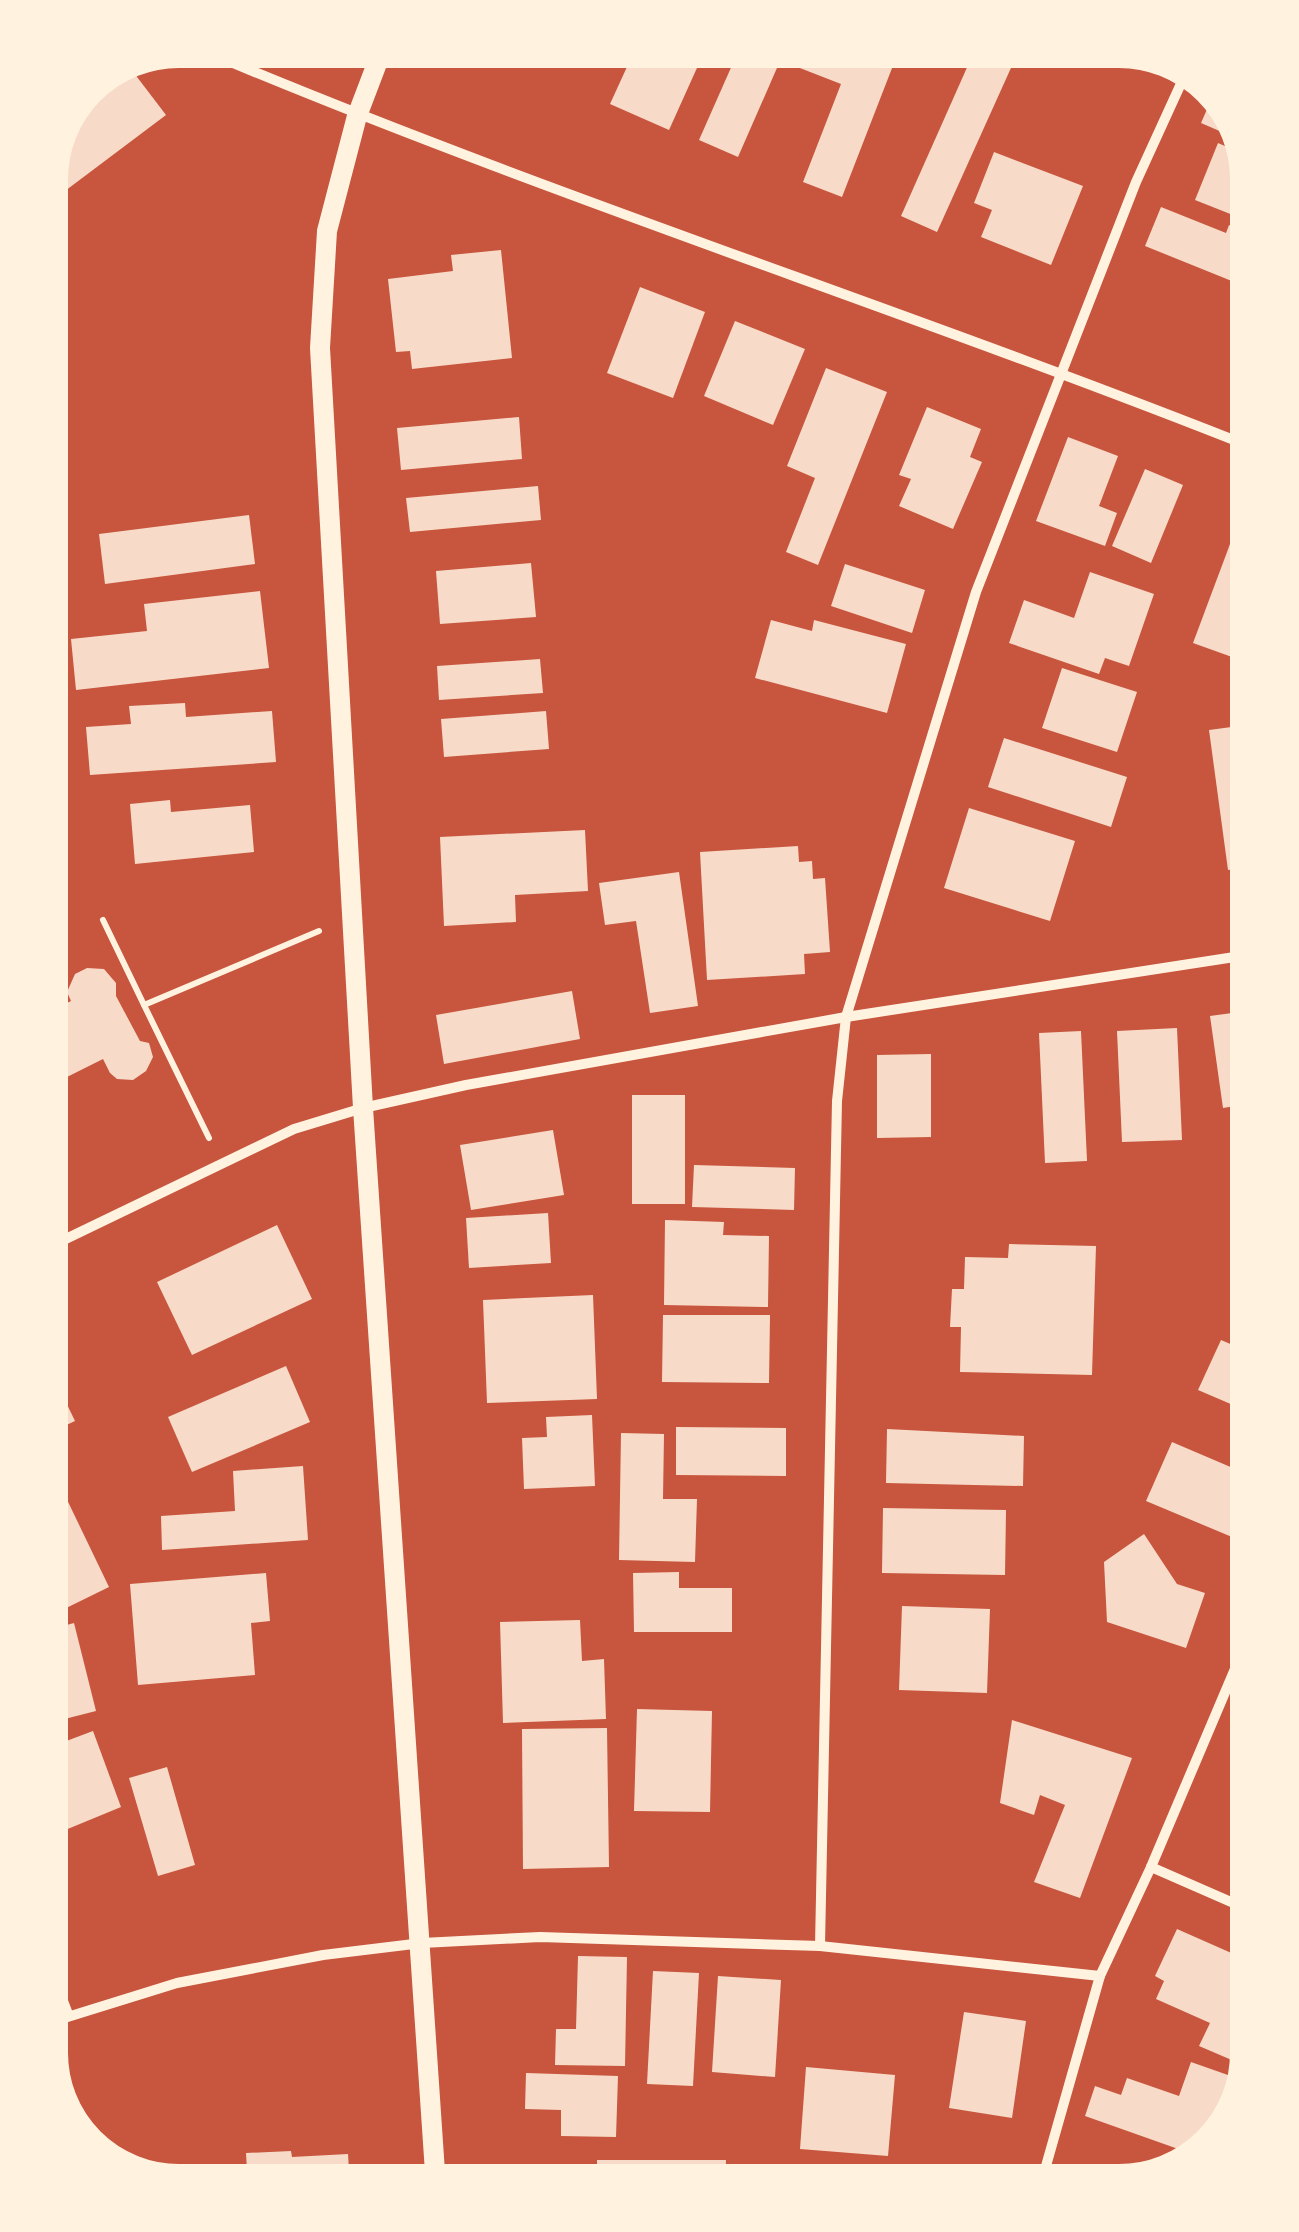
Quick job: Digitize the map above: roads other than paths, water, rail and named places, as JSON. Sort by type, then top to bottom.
[{"type":"main road","points":[[377,62],[357,116],[327,231],[320,348],[363,1108],[435,2169]]},
{"type":"street","points":[[230,62],[357,116],[1060,371],[1236,441]]},
{"type":"street","points":[[820,1946],[837,1101],[846,1017],[976,592],[1136,182],[1183,81]]},
{"type":"street","points":[[62,1241],[294,1130],[363,1108],[466,1085],[846,1017],[1236,957]]},
{"type":"street","points":[[1045,2170],[1100,1976],[1151,1868],[1236,1667]]},
{"type":"street","points":[[1151,1868],[1236,1904]]},
{"type":"street","points":[[62,2017],[177,1983],[322,1956],[422,1943],[540,1937],[820,1946],[1100,1976]]},
{"type":"street","points":[[62,1998],[68,2014]]}]
